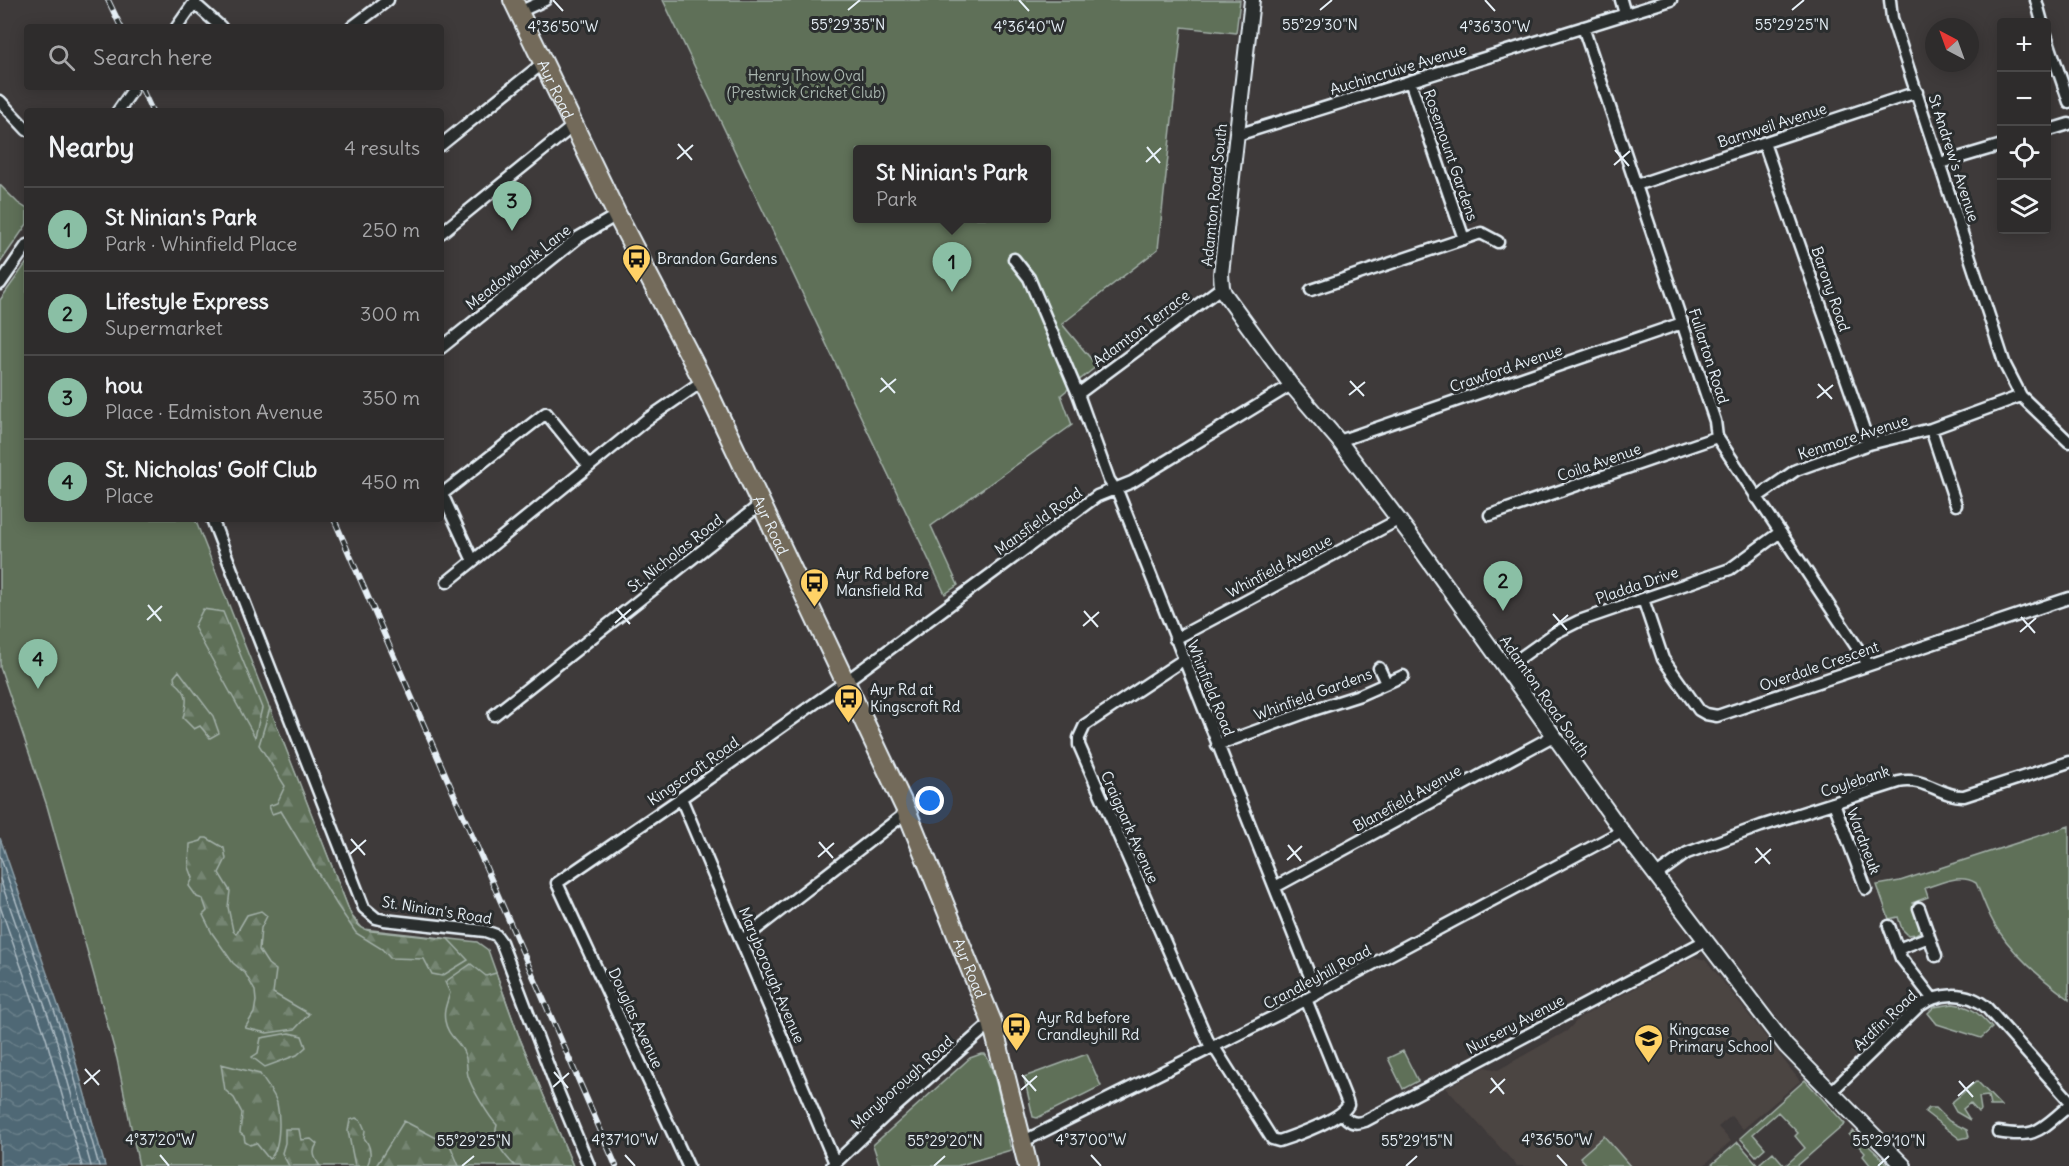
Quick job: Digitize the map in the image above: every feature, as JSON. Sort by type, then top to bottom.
[{"type":"main road","name":"Ayr Road","points":[[516,6],[617,215],[703,381],[907,812],[992,1022],[1028,1166]]},
{"type":"street","points":[[356,24],[388,0]]},
{"type":"street","points":[[516,6],[545,0]]},
{"type":"street","name":"Adamton Road South","points":[[1252,0],[1221,274],[1222,287],[1236,311],[1291,385],[1339,441],[1398,520],[1655,876],[1786,1046],[1904,1166]]},
{"type":"street","points":[[1621,0],[1625,14]]},
{"type":"street","name":"Auchincruive Avenue","points":[[1237,135],[1671,0]]},
{"type":"street","name":"St Andrew's Avenue","points":[[1890,0],[1892,18],[2005,366],[2021,396],[2069,442]]},
{"type":"street","points":[[2036,0],[2042,18]]},
{"type":"street","points":[[179,24],[195,1],[218,24]]},
{"type":"street","name":"Fullarton Road","points":[[1583,27],[1715,421],[1717,437],[1755,498],[1868,664]]},
{"type":"street","points":[[2051,50],[2069,102]]},
{"type":"street","points":[[444,143],[543,63]]},
{"type":"street","name":"Rosemount Gardens","points":[[1410,81],[1464,238]]},
{"type":"street","points":[[120,108],[132,91]]},
{"type":"street","name":"Barnweil Avenue","points":[[1636,185],[1917,92]]},
{"type":"street","points":[[0,101],[24,127]]},
{"type":"street","points":[[2051,129],[2069,124]]},
{"type":"street","points":[[444,231],[573,126]]},
{"type":"street","name":"Barony Road","points":[[1764,144],[1869,444]]},
{"type":"street","points":[[1941,164],[1997,146]]},
{"type":"street","name":"Meadowbank Lane","points":[[444,346],[579,237],[617,215]]},
{"type":"street","name":"Rosemount Gardens","points":[[1311,290],[1481,233],[1498,242]]},
{"type":"street","points":[[0,284],[24,248]]},
{"type":"street","name":"Whinfield Road","points":[[1014,258],[1029,278],[1078,394],[1109,480],[1116,489],[1275,887],[1347,1101],[1347,1109],[1341,1113]]},
{"type":"street","name":"Adamton Terrace","points":[[1078,394],[1222,287]]},
{"type":"street","name":"Crawford Avenue","points":[[1339,441],[1682,323]]},
{"type":"street","points":[[447,582],[646,420],[703,381]]},
{"type":"street","name":"Mansfield Road","points":[[845,682],[1097,496],[1132,483],[1291,385]]},
{"type":"street","name":"Kenmore Avenue","points":[[1755,498],[1796,470],[1869,444],[1931,429],[2021,396]]},
{"type":"street","points":[[444,492],[546,413],[589,466]]},
{"type":"street","name":"Kenmore Avenue","points":[[1931,429],[1956,505]]},
{"type":"street","name":"Coila Avenue","points":[[1490,515],[1717,437]]},
{"type":"street","points":[[444,498],[473,561]]},
{"type":"street","name":"St. Nicholas Road","points":[[494,715],[761,504]]},
{"type":"street","name":"Whinfield Avenue","points":[[1175,639],[1398,520]]},
{"type":"street","name":"St. Ninian's Road","points":[[213,522],[364,908],[376,918],[384,920],[485,931],[496,935],[501,942],[556,1089],[589,1166]]},
{"type":"street","name":"Pladda Drive","points":[[1506,668],[1532,648],[1571,625],[1730,569],[1779,533]]},
{"type":"street","name":"Overdale Crescent","points":[[1643,599],[1663,659],[1699,710],[1717,716],[2069,598]]},
{"type":"street","name":"Craigpark Avenue","points":[[1183,660],[1085,726],[1079,738],[1079,745],[1212,1048],[1272,1139],[1279,1141],[1287,1138],[1341,1113]]},
{"type":"street","name":"Whinfield Gardens","points":[[1379,668],[1386,683]]},
{"type":"street","name":"Whinfield Gardens","points":[[1217,745],[1360,695],[1402,676]]},
{"type":"street","name":"Kingscroft Road","points":[[557,883],[845,682]]},
{"type":"street","name":"Blanefield Avenue","points":[[1275,887],[1553,736]]},
{"type":"street","name":"Coylebank","points":[[1655,876],[1687,853],[1761,826],[1907,780],[1923,782],[1951,797],[1971,796],[2069,762]]},
{"type":"street","name":"Maryborough Avenue","points":[[681,798],[833,1165]]},
{"type":"street","name":"Wardneuk","points":[[1834,804],[1866,888]]},
{"type":"street","points":[[741,941],[907,812]]},
{"type":"street","name":"Crandleyhill Road","points":[[1022,1142],[1311,997],[1622,831]]},
{"type":"street","name":"Douglas Avenue","points":[[557,883],[688,1166]]},
{"type":"street","points":[[1919,908],[1936,956]]},
{"type":"street","points":[[1889,926],[1901,958],[1932,998]]},
{"type":"street","points":[[1898,949],[1929,937]]},
{"type":"street","name":"Nursery Avenue","points":[[1341,1113],[1347,1120],[1354,1123],[1365,1121],[1705,941]]},
{"type":"street","name":"Ardfin Road","points":[[1831,1092],[1918,1006],[1932,998],[1959,995],[1979,1001],[2069,1100]]},
{"type":"street","name":"Maryborough Road","points":[[833,1165],[992,1022]]},
{"type":"street","points":[[1998,1132],[2021,1136],[2037,1131],[2069,1106]]},
{"type":"shaded area","name":"Kingcase Primary School","points":[[1694,957],[1706,960],[1800,1081],[1743,1129],[1731,1116],[1718,1127],[1731,1141],[1703,1166],[1517,1166],[1446,1088],[1485,1067],[1498,1070],[1567,1031],[1579,1018]]},
{"type":"green space","name":"Henry Thow Oval (Prestwick Cricket Club)","points":[[663,0],[1240,0],[1236,33],[1182,27],[1158,249],[1062,324],[1097,366],[1061,395],[1072,425],[931,526],[958,585],[945,594]]},
{"type":"green space","points":[[0,185],[24,207],[24,228],[0,263]]},
{"type":"green space","points":[[24,266],[24,522],[196,522],[351,915],[363,929],[477,942],[488,950],[518,1034],[573,1166],[139,1166],[117,1059],[47,806],[0,667],[0,300]]},
{"type":"green space","points":[[203,609],[223,612],[262,708],[255,737],[194,627]]},
{"type":"green space","points":[[179,671],[213,716],[219,733],[210,738],[200,726],[194,729],[183,718],[186,698],[174,677]]},
{"type":"green space","points":[[270,708],[355,921],[361,927],[371,931],[448,939],[468,960],[442,976],[432,974],[424,959],[390,958],[382,949],[356,933],[281,811],[272,814],[269,806],[277,803],[285,786],[259,745]]},
{"type":"green space","points":[[2069,826],[2069,999],[2013,950],[1994,925],[1976,883],[1970,880],[1951,880],[1925,888],[1928,897],[1912,903],[1922,926],[1921,931],[1916,934],[1908,935],[1902,929],[1898,917],[1889,919],[1877,885],[1900,881]]},
{"type":"green space","points":[[203,838],[224,848],[226,859],[219,873],[230,891],[228,907],[233,931],[236,934],[247,915],[261,911],[267,916],[261,928],[259,950],[268,964],[276,970],[273,993],[309,1014],[295,1029],[267,1033],[245,1028],[254,1013],[255,991],[245,973],[233,963],[212,933],[203,915],[207,911],[203,899],[197,897],[189,886],[193,878],[189,867],[190,844],[201,841]]},
{"type":"green space","points":[[471,964],[486,976],[496,973],[518,1034],[573,1166],[515,1166],[500,1147],[496,1137],[497,1125],[473,1087],[468,1076],[462,1048],[448,1031],[445,1021],[445,1010],[450,993],[445,982]]},
{"type":"green space","points":[[1953,1004],[1975,1012],[1992,1028],[1981,1038],[1937,1024],[1928,1013],[1934,1007]]},
{"type":"green space","points":[[289,1033],[302,1036],[306,1047],[297,1055],[265,1067],[252,1057],[258,1053],[261,1038]]},
{"type":"green space","points":[[1403,1051],[1418,1081],[1403,1089],[1388,1058]]},
{"type":"green space","points":[[985,1054],[993,1072],[1011,1150],[957,1166],[880,1166],[873,1145],[970,1058]]},
{"type":"green space","points":[[1087,1054],[1101,1086],[1037,1118],[1033,1117],[1024,1077]]},
{"type":"green space","points":[[221,1064],[260,1074],[274,1096],[278,1109],[279,1133],[276,1148],[269,1159],[256,1143],[250,1145],[245,1142],[244,1136],[240,1133],[242,1113],[234,1098],[225,1090]]},
{"type":"green space","points":[[1805,1080],[1845,1124],[1797,1166],[1785,1166],[1805,1148],[1795,1136],[1798,1133],[1778,1112],[1753,1134],[1765,1148],[1756,1156],[1740,1138]]},
{"type":"green space","points":[[1977,1081],[2001,1106],[1990,1106],[1988,1096],[1979,1097],[1981,1110],[1978,1112],[1970,1103],[1963,1109],[1970,1120],[1956,1112],[1951,1103]]},
{"type":"green space","points":[[1929,1108],[1936,1108],[1949,1121],[1967,1130],[1969,1137],[1960,1139],[1925,1112]]},
{"type":"green space","points":[[356,1118],[361,1121],[365,1130],[364,1138],[370,1152],[367,1166],[355,1166],[348,1131],[350,1120]]},
{"type":"green space","points":[[404,1121],[450,1145],[459,1166],[376,1166]]},
{"type":"green space","points":[[285,1129],[299,1129],[301,1140],[311,1139],[317,1144],[314,1153],[320,1166],[289,1166],[282,1153]]},
{"type":"green space","points":[[1853,1131],[1890,1166],[1871,1166],[1863,1156],[1865,1153],[1849,1135]]},
{"type":"green space","points":[[1604,1136],[1630,1166],[1588,1166],[1580,1157]]},
{"type":"green space","points":[[1738,1142],[1759,1166],[1710,1166]]},
{"type":"green space","points":[[1773,1152],[1785,1166],[1764,1166],[1760,1163]]},
{"type":"water","points":[[0,838],[67,1031],[105,1166],[0,1166]]},
{"type":"railway","points":[[108,0],[120,24]]},
{"type":"railway","points":[[142,90],[151,108]]},
{"type":"railway","points":[[335,522],[616,1166]]},
{"type":"place","name":"hou","points":[[512,231]]},
{"type":"place","name":"Brandon Gardens","points":[[636,284]]},
{"type":"place","name":"St Ninian's Park","points":[[952,292]]},
{"type":"place","name":"Ayr Rd before Mansfield Rd","points":[[815,608]]},
{"type":"place","name":"Lifestyle Express","points":[[1503,611]]},
{"type":"place","name":"St. Nicholas' Golf Club","points":[[38,689]]},
{"type":"place","name":"Ayr Rd at Kingscroft Rd","points":[[849,724]]},
{"type":"place","name":"Ayr Rd before Crandleyhill Rd","points":[[1016,1052]]},
{"type":"place","name":"Kingcase Primary School","points":[[1648,1064]]}]
